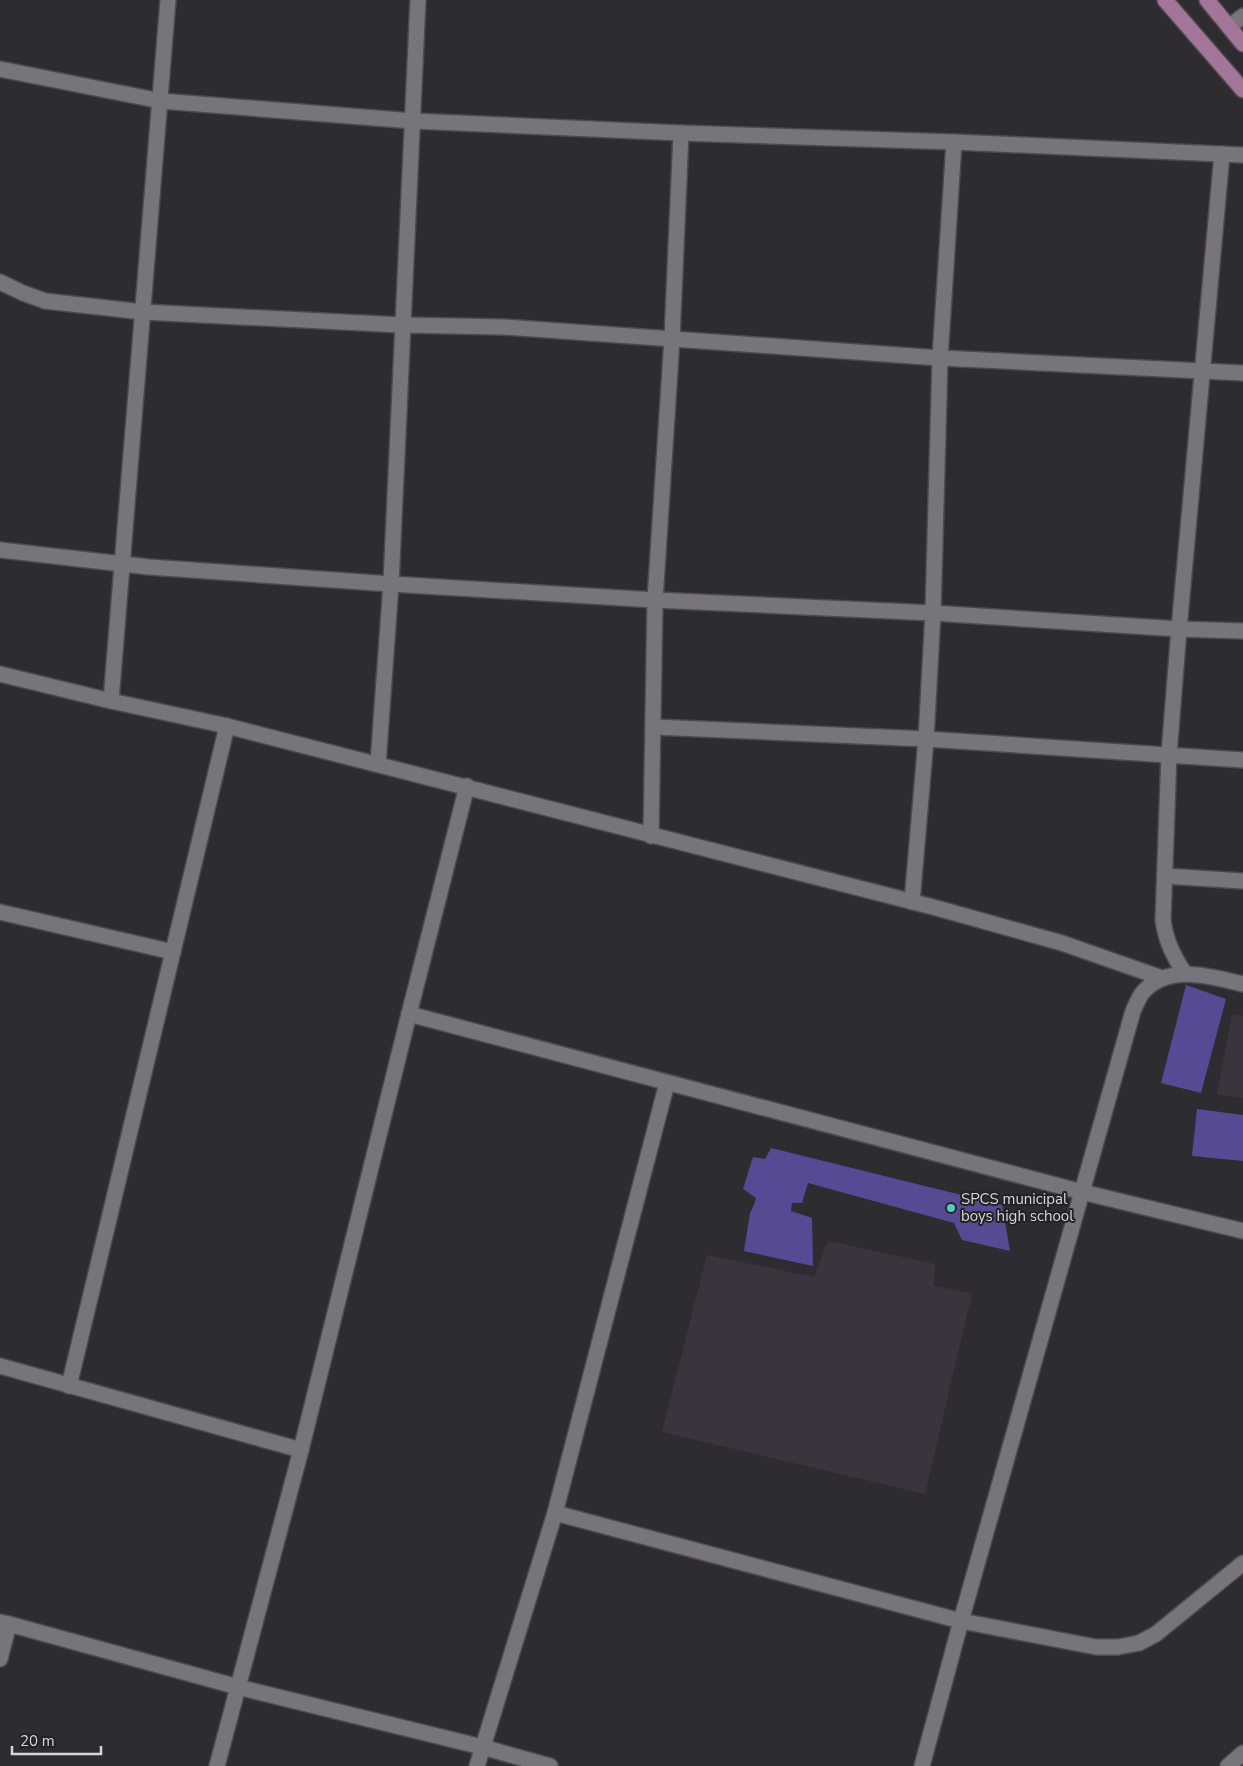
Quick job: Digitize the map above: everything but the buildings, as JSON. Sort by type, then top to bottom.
[{"type":"main road","points":[[1165,0],[1243,90]]},
{"type":"main road","points":[[1207,0],[1243,44]]},
{"type":"street","points":[[111,701],[168,0]]},
{"type":"street","points":[[378,764],[391,584],[418,0]]},
{"type":"street","points":[[1229,27],[1243,16]]},
{"type":"street","points":[[0,69],[161,101],[413,121],[1243,155]]},
{"type":"street","points":[[651,836],[655,600],[672,339],[681,133]]},
{"type":"street","points":[[912,902],[926,739],[934,613],[940,358],[954,142]]},
{"type":"street","points":[[1185,974],[1171,951],[1165,936],[1169,754],[1222,154]]},
{"type":"street","points":[[0,282],[45,301],[143,312],[402,325],[504,327],[940,358],[1243,372]]},
{"type":"street","points":[[0,550],[123,564],[391,584],[655,600],[934,613],[1179,629],[1243,631]]},
{"type":"street","points":[[0,674],[111,701],[228,726],[912,902],[1062,943],[1162,978]]},
{"type":"street","points":[[69,1386],[228,726]]},
{"type":"street","points":[[654,727],[926,739],[1243,760]]},
{"type":"street","points":[[217,1766],[301,1450],[467,786]]},
{"type":"street","points":[[1165,876],[1243,881]]},
{"type":"street","points":[[0,912],[173,952]]},
{"type":"street","points":[[922,1766],[1133,1011],[1144,991],[1162,978],[1185,974],[1210,976],[1243,984]]},
{"type":"street","points":[[409,1014],[1082,1192],[1243,1231]]},
{"type":"street","points":[[476,1766],[556,1513],[667,1083]]},
{"type":"street","points":[[0,1366],[301,1450]]},
{"type":"street","points":[[556,1513],[961,1621],[1096,1648],[1118,1648],[1139,1642],[1156,1634],[1243,1562]]},
{"type":"street","points":[[0,1659],[4,1623],[238,1687],[482,1747],[550,1766]]},
{"type":"street","points":[[1228,1766],[1243,1753]]},
{"type":"shaded area","points":[[1232,1014],[1243,1016],[1243,1098],[1217,1094]]},
{"type":"shaded area","points":[[828,1241],[935,1264],[934,1286],[972,1293],[925,1494],[662,1432],[707,1255],[814,1277]]},
{"type":"place","name":"SPCS municipal boys high school","points":[[951,1208]]}]
